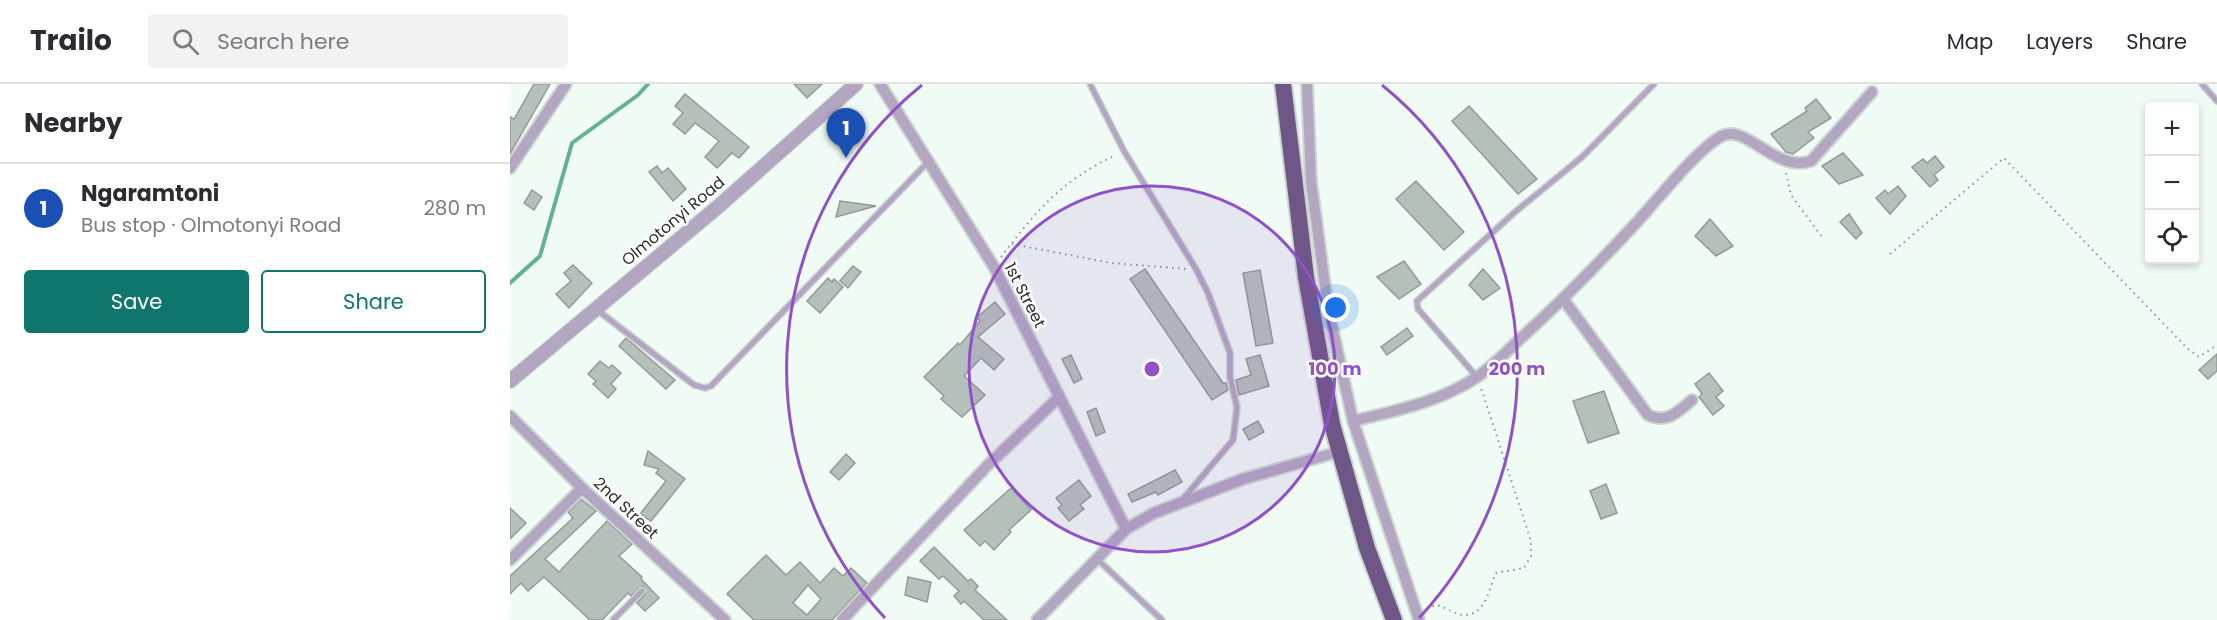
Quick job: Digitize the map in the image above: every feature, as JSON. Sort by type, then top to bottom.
[{"type":"highway","points":[[1283,84],[1305,277],[1338,452],[1367,548],[1394,620]]},
{"type":"street","points":[[510,168],[566,84]]},
{"type":"street","name":"Olmotonyi Road","points":[[510,381],[720,205],[856,84]]},
{"type":"street","name":"1st Street","points":[[880,84],[994,267],[1126,529]]},
{"type":"street","points":[[1306,84],[1311,181],[1328,308],[1353,421],[1418,618]]},
{"type":"street","points":[[1353,421],[1414,406],[1477,377],[1564,300],[1678,177],[1721,136],[1731,134],[1743,137],[1784,161],[1801,165],[1811,161],[1872,92]]},
{"type":"street","points":[[1564,300],[1648,415],[1661,420],[1671,417],[1692,400]]},
{"type":"street","points":[[842,620],[988,465],[1059,397]]},
{"type":"street","name":"2nd Street","points":[[510,416],[582,488],[725,620]]},
{"type":"street","points":[[1037,620],[1126,529],[1154,513],[1181,501],[1273,469],[1338,452]]},
{"type":"street","points":[[510,560],[582,488]]},
{"type":"lane","points":[[1090,84],[1124,152],[1196,269],[1208,293],[1230,353],[1230,377],[1237,407],[1233,440],[1181,501]]},
{"type":"lane","points":[[1477,377],[1418,309],[1417,301],[1515,212],[1582,157],[1654,84]]},
{"type":"lane","points":[[2202,84],[2217,101]]},
{"type":"lane","points":[[594,309],[694,386],[705,388],[711,386],[930,161]]},
{"type":"lane","points":[[1097,559],[1162,620]]},
{"type":"lane","points":[[613,620],[642,591]]},
{"type":"path","points":[[994,267],[1051,196],[1090,167],[1124,152]]},
{"type":"path","points":[[1890,254],[2004,158],[2187,348],[2199,357],[2217,345]]},
{"type":"path","points":[[1784,161],[1791,195],[1822,237]]},
{"type":"path","points":[[1012,244],[1111,263],[1196,269]]},
{"type":"path","points":[[1418,618],[1436,605],[1463,615],[1472,614],[1480,608],[1488,596],[1496,573],[1524,568],[1532,556],[1531,541],[1477,377]]},
{"type":"building","points":[[534,84],[550,84],[510,154],[510,117],[514,119]]},
{"type":"building","points":[[794,84],[822,84],[807,98]]},
{"type":"building","points":[[685,94],[749,147],[739,158],[732,153],[717,168],[705,157],[719,141],[695,123],[685,134],[673,124],[683,113],[675,106]]},
{"type":"building","points":[[1816,99],[1831,118],[1808,132],[1814,138],[1793,154],[1786,152],[1771,134],[1807,111],[1805,108]]},
{"type":"building","points":[[1469,106],[1537,179],[1518,194],[1452,121]]},
{"type":"building","points":[[1843,153],[1863,175],[1839,184],[1822,166]]},
{"type":"building","points":[[1935,156],[1944,167],[1934,175],[1938,180],[1930,187],[1912,167],[1923,159],[1927,163]]},
{"type":"building","points":[[657,166],[662,173],[668,168],[686,189],[673,201],[649,172]]},
{"type":"building","points":[[1416,181],[1464,232],[1444,250],[1396,199]]},
{"type":"building","points":[[1898,186],[1906,196],[1890,214],[1876,198],[1885,190],[1888,194]]},
{"type":"building","points":[[532,190],[542,197],[534,210],[524,203]]},
{"type":"building","points":[[840,201],[876,206],[836,217]]},
{"type":"building","points":[[1849,214],[1862,233],[1856,239],[1840,222]]},
{"type":"building","points":[[1710,219],[1733,246],[1716,256],[1695,236]]},
{"type":"building","points":[[1404,261],[1421,284],[1399,299],[1377,277]]},
{"type":"building","points":[[573,265],[592,283],[569,308],[556,294],[571,281],[564,273]]},
{"type":"building","points":[[853,266],[861,272],[848,288],[840,281]]},
{"type":"building","points":[[1145,269],[1223,383],[1226,383],[1228,390],[1212,400],[1130,279]]},
{"type":"building","points":[[1483,269],[1500,288],[1483,300],[1469,285]]},
{"type":"building","points":[[1260,270],[1273,343],[1256,346],[1243,273]]},
{"type":"building","points":[[828,278],[832,282],[834,279],[843,287],[820,313],[807,301]]},
{"type":"building","points":[[995,302],[1005,314],[978,337],[1004,359],[994,370],[981,358],[964,376],[985,395],[962,417],[941,399],[944,396],[924,377],[958,343],[960,345],[980,321],[977,317]]},
{"type":"building","points":[[1407,328],[1413,336],[1387,355],[1381,347]]},
{"type":"building","points":[[626,338],[675,380],[666,389],[619,346]]},
{"type":"building","points":[[2217,354],[2217,371],[2208,379],[2199,370]]},
{"type":"building","points":[[1071,355],[1082,379],[1074,383],[1062,359]]},
{"type":"building","points":[[1260,355],[1269,386],[1239,395],[1236,380],[1251,375],[1246,359]]},
{"type":"building","points":[[600,361],[609,368],[612,365],[621,373],[611,384],[616,389],[608,398],[593,384],[596,381],[588,374]]},
{"type":"building","points":[[1709,373],[1723,391],[1716,397],[1724,406],[1713,415],[1699,397],[1702,394],[1695,384]]},
{"type":"building","points":[[1604,391],[1619,433],[1588,443],[1573,401]]},
{"type":"building","points":[[1096,408],[1105,432],[1096,436],[1087,412]]},
{"type":"building","points":[[1258,421],[1264,432],[1249,440],[1243,429]]},
{"type":"building","points":[[648,451],[685,479],[651,521],[640,514],[666,481],[656,473],[659,469],[644,465]]},
{"type":"building","points":[[846,454],[855,463],[839,480],[830,472]]},
{"type":"building","points":[[1175,470],[1182,482],[1158,495],[1156,492],[1132,502],[1128,494]]},
{"type":"building","points":[[1079,480],[1091,496],[1080,505],[1084,509],[1069,521],[1058,508],[1062,505],[1056,498]]},
{"type":"building","points":[[1606,484],[1617,513],[1601,519],[1590,491]]},
{"type":"building","points":[[1011,488],[1031,510],[1009,530],[1011,532],[994,550],[985,541],[980,546],[964,530]]},
{"type":"building","points":[[581,499],[596,511],[545,559],[559,572],[607,521],[632,544],[619,556],[642,577],[641,579],[659,598],[645,611],[637,603],[646,593],[643,586],[631,596],[628,593],[602,620],[590,620],[544,577],[528,591],[521,583],[510,594],[510,576],[573,518],[568,512]]},
{"type":"building","points":[[510,508],[526,523],[510,539]]},
{"type":"building","points":[[934,547],[968,581],[971,579],[978,586],[975,590],[1007,620],[984,620],[964,601],[961,604],[954,596],[959,591],[943,576],[939,579],[920,561]]},
{"type":"building","points":[[766,555],[786,575],[800,562],[820,583],[834,568],[843,576],[851,568],[867,583],[832,620],[754,620],[727,594]],"holes":[[[808,585],[821,599],[807,615],[793,603]]]},
{"type":"building","points":[[908,577],[931,582],[927,602],[905,595]]},
{"type":"waterway","points":[[510,283],[540,256],[572,143],[638,95],[648,84]]},
{"type":"place","name":"Ngaramtoni","points":[[846,158]]}]
